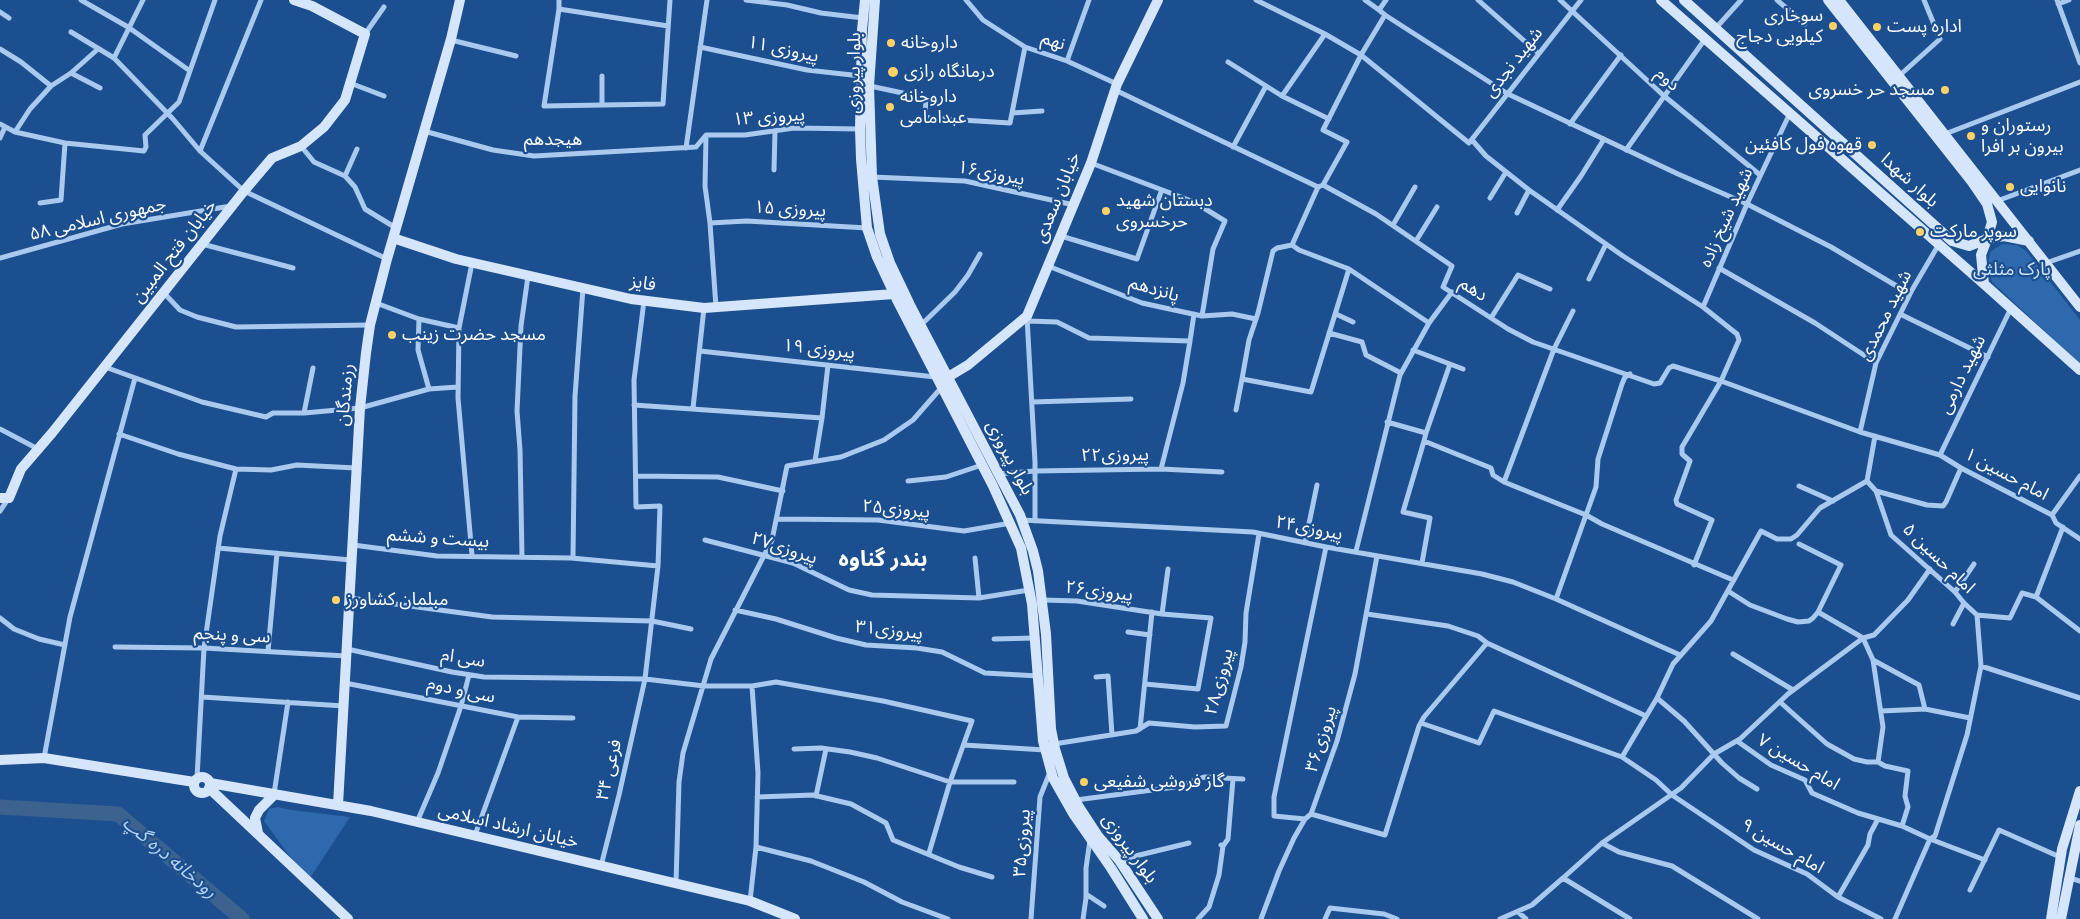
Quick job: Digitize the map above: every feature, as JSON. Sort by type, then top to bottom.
[{"type":"street","points":[[81,0],[128,27],[190,71]]},
{"type":"street","points":[[114,58],[143,0]]},
{"type":"street","points":[[0,138],[2,126],[15,132],[65,143],[144,151],[146,147],[145,135],[179,102],[215,0]]},
{"type":"street","points":[[200,150],[261,0]]},
{"type":"street","points":[[294,0],[313,3],[365,34],[384,7]]},
{"type":"street","name":"رزمندگان","points":[[338,805],[360,408],[370,325],[386,259],[451,39],[460,0]]},
{"type":"street","points":[[559,0],[544,106],[663,104],[670,0]]},
{"type":"street","points":[[686,148],[707,0]]},
{"type":"street","points":[[746,0],[788,5],[821,14],[863,18]]},
{"type":"street","name":"بلوار پیروزی","points":[[865,0],[860,129],[868,228],[877,257],[920,347],[1011,523],[1021,548],[1030,590],[1041,724],[1049,747],[1075,800],[1098,836],[1119,860],[1158,919]]},
{"type":"street","name":"بلوار پیروزی","points":[[875,0],[869,86],[872,178],[876,212],[887,256],[920,326],[1022,520],[1038,571],[1043,600],[1051,729],[1049,747],[1050,770],[1074,815],[1111,868],[1143,919]]},
{"type":"street","name":"نهم","points":[[966,0],[982,20],[1025,47],[1067,61],[1116,87]]},
{"type":"street","points":[[1067,61],[1089,0]]},
{"type":"street","name":"خیابان سعدی","points":[[948,377],[968,366],[1027,318],[1074,205],[1116,87],[1158,0]]},
{"type":"street","points":[[1256,0],[1325,34],[1361,55],[1471,141],[1529,190],[1703,308],[1737,334],[1739,340],[1722,381],[1682,447],[1682,454],[1690,461],[1676,500],[1677,504],[1712,520],[1694,565]]},
{"type":"street","points":[[1365,0],[1385,15],[1508,94],[1604,140],[1747,204],[1831,247],[1910,294]]},
{"type":"street","points":[[1379,10],[1386,0]]},
{"type":"street","points":[[1478,0],[1538,54]]},
{"type":"street","name":"دوم","points":[[1560,0],[1663,95],[1760,175]]},
{"type":"street","name":"شهید نجدی","points":[[1471,141],[1581,0]]},
{"type":"street","name":"بلوار شهدا","points":[[1661,0],[1908,216],[2080,370]]},
{"type":"street","name":"بلوار شهدا","points":[[1684,0],[1952,241],[1969,246],[1987,239],[2004,236],[2029,241]]},
{"type":"street","points":[[1715,29],[1741,0]]},
{"type":"street","points":[[1777,0],[1804,24]]},
{"type":"street","points":[[1828,0],[1971,174],[1997,202],[2080,307]]},
{"type":"street","points":[[1839,0],[1945,134],[1971,174],[1987,204],[1992,222],[1981,255],[1984,284]]},
{"type":"street","points":[[1899,76],[1940,39],[1924,0]]},
{"type":"street","points":[[2069,0],[2057,2],[2080,63]]},
{"type":"street","points":[[559,9],[668,26]]},
{"type":"street","points":[[0,12],[9,18]]},
{"type":"street","points":[[1292,245],[1320,186],[1347,142],[1323,130],[1361,55],[1385,15]]},
{"type":"street","points":[[71,32],[114,58],[200,150],[244,191],[386,259]]},
{"type":"street","name":"خیابان فتح المبین","points":[[4,498],[21,469],[272,158],[301,146],[324,127],[335,113],[345,100],[365,34]]},
{"type":"street","points":[[1282,96],[1325,34]]},
{"type":"street","points":[[451,39],[516,56]]},
{"type":"street","points":[[1626,150],[1663,95],[1705,39]]},
{"type":"street","name":"پیروزی ۱۱","points":[[700,47],[807,70],[861,76]]},
{"type":"street","points":[[869,86],[926,98],[925,116],[929,118],[1010,123],[1025,47]]},
{"type":"street","points":[[0,49],[21,62],[51,86]]},
{"type":"street","points":[[15,132],[30,109],[51,86],[71,73],[98,49]]},
{"type":"street","points":[[1570,124],[1621,55]]},
{"type":"street","points":[[1228,62],[1282,96],[1329,119]]},
{"type":"street","points":[[71,73],[100,88]]},
{"type":"street","points":[[602,76],[602,104]]},
{"type":"street","points":[[1945,134],[2080,82]]},
{"type":"street","points":[[350,83],[384,96]]},
{"type":"street","points":[[1233,146],[1266,86]]},
{"type":"street","name":"دهم","points":[[1116,87],[1233,146],[1376,214],[1452,266],[1443,287],[1533,342],[1630,374],[1654,384],[1660,383],[1669,368],[1673,366],[1722,381],[1875,436]]},
{"type":"street","points":[[1012,113],[1042,112]]},
{"type":"street","name":"شهید شیخ زاده","points":[[1703,308],[1747,204],[1790,113]]},
{"type":"street","name":"پیروزی ۱۳","points":[[686,148],[696,147],[706,136],[745,135],[794,128],[860,129]]},
{"type":"street","name":"هیجدهم","points":[[424,131],[493,150],[534,156],[686,148]]},
{"type":"street","points":[[774,170],[775,131]]},
{"type":"street","points":[[706,136],[705,186],[710,223],[716,308]]},
{"type":"street","points":[[1557,210],[1604,140]]},
{"type":"street","points":[[40,204],[61,200],[65,143]]},
{"type":"street","points":[[301,146],[314,162],[345,176],[355,187],[365,209],[395,233]]},
{"type":"street","points":[[345,176],[357,149]]},
{"type":"street","points":[[1090,162],[1162,192],[1194,202],[1225,221],[1213,249],[1202,316]]},
{"type":"street","points":[[1997,202],[2080,170]]},
{"type":"street","points":[[1490,198],[1506,172]]},
{"type":"street","name":"پیروزی۱۶","points":[[872,178],[966,181],[1074,205]]},
{"type":"street","points":[[1393,225],[1415,187]]},
{"type":"street","points":[[1517,213],[1529,190]]},
{"type":"street","points":[[1062,236],[1137,259],[1162,192]]},
{"type":"street","name":"جمهوری اسلامی ۵۸","points":[[0,258],[122,224],[232,206]]},
{"type":"street","points":[[1416,241],[1437,207]]},
{"type":"street","points":[[1908,216],[1915,208]]},
{"type":"street","name":"پیروزی ۱۵","points":[[710,223],[748,221],[868,228]]},
{"type":"street","name":"فایز","points":[[395,233],[472,263],[644,301],[716,308],[894,294]]},
{"type":"street","points":[[202,244],[293,268]]},
{"type":"street","points":[[1589,279],[1606,244]]},
{"type":"street","name":"شهید محمدی","points":[[1860,432],[1876,363],[1910,294],[1939,244]]},
{"type":"street","points":[[1236,410],[1249,340],[1273,251],[1277,248],[1292,245],[1299,250],[1349,269],[1429,323]]},
{"type":"street","points":[[2046,264],[2080,251]]},
{"type":"street","points":[[920,326],[955,292],[968,275],[980,254]]},
{"type":"street","points":[[472,263],[459,328],[458,387],[472,555]]},
{"type":"street","name":"پانزدهم","points":[[1048,266],[1142,303],[1202,316],[1232,314],[1256,319]]},
{"type":"street","points":[[1719,268],[1815,323],[1876,363]]},
{"type":"street","points":[[1242,379],[1311,392],[1349,269]]},
{"type":"street","points":[[1491,318],[1518,275],[1550,289]]},
{"type":"street","points":[[522,557],[521,480],[517,411],[521,326],[528,276]]},
{"type":"street","points":[[573,558],[576,396],[583,288]]},
{"type":"street","points":[[164,292],[180,310],[197,317],[236,327],[370,325]]},
{"type":"street","points":[[1356,552],[1387,422],[1401,373],[1429,323],[1452,292]]},
{"type":"street","points":[[644,301],[634,380],[636,476],[718,478],[782,491]]},
{"type":"street","points":[[376,303],[419,319],[459,328]]},
{"type":"street","points":[[693,408],[704,308]]},
{"type":"street","name":"شهید دارمی","points":[[1940,455],[2011,308]]},
{"type":"street","points":[[1504,482],[1554,349],[1573,310]]},
{"type":"street","name":"پیروزی۲۲","points":[[998,474],[1035,471],[1161,469],[1181,392],[1194,314]]},
{"type":"street","points":[[1336,314],[1353,322]]},
{"type":"street","points":[[1900,314],[1988,357]]},
{"type":"street","points":[[1035,521],[1035,471],[1027,318],[1057,322],[1089,338],[1190,341]]},
{"type":"street","points":[[419,319],[418,350],[429,389]]},
{"type":"street","points":[[1330,333],[1362,342],[1366,355],[1401,373]]},
{"type":"street","points":[[920,347],[930,342]]},
{"type":"street","points":[[1413,350],[1463,369]]},
{"type":"street","name":"پیروزی ۱۹","points":[[700,351],[936,377]]},
{"type":"street","points":[[1422,563],[1430,518],[1403,512],[1426,433],[1450,364]]},
{"type":"street","points":[[815,461],[828,365]]},
{"type":"street","points":[[104,367],[202,402],[266,417],[273,413],[304,413],[360,408],[429,389],[458,387]]},
{"type":"street","points":[[304,413],[313,368]]},
{"type":"street","points":[[1556,599],[1596,487],[1598,459],[1622,384],[1625,377],[1630,374]]},
{"type":"street","points":[[44,758],[72,608],[135,378]]},
{"type":"street","points":[[676,884],[678,782],[683,753],[712,659],[735,610],[772,540],[778,520],[787,466],[841,457],[884,440],[913,420],[941,388]]},
{"type":"street","points":[[1032,402],[1132,398]]},
{"type":"street","points":[[634,405],[822,418]]},
{"type":"street","points":[[1387,422],[1426,433]]},
{"type":"street","points":[[0,429],[38,449]]},
{"type":"street","points":[[119,434],[178,454],[236,470],[271,470],[297,465],[357,468]]},
{"type":"street","points":[[1868,482],[1875,436]]},
{"type":"street","name":"امام حسین ۱","points":[[1875,436],[1940,455],[1960,468],[2052,516],[2056,523],[2080,539]]},
{"type":"street","points":[[1424,440],[1491,468],[1493,475],[1504,482],[1586,515],[1694,565],[1733,580]]},
{"type":"street","points":[[908,482],[946,477],[982,465]]},
{"type":"street","points":[[1868,482],[1876,491],[1942,506],[1946,502],[1960,468]]},
{"type":"street","points":[[1161,469],[1222,472]]},
{"type":"street","points":[[0,760],[44,758],[195,780],[204,648],[218,548],[236,470]]},
{"type":"street","name":"فرعی ۳۴","points":[[601,866],[645,679],[658,566],[660,506],[636,507],[636,476]]},
{"type":"street","points":[[2052,516],[2080,476]]},
{"type":"street","points":[[1622,757],[1657,698],[1666,676],[1680,655],[1711,621],[1760,531],[1777,539],[1791,539],[1797,535],[1820,508],[1868,482]]},
{"type":"street","points":[[1305,543],[1317,485]]},
{"type":"street","points":[[1799,486],[1833,502]]},
{"type":"street","name":"امام حسین ۵","points":[[1876,491],[1891,535],[1978,615]]},
{"type":"street","points":[[0,511],[4,498]]},
{"type":"street","name":"پیروزی۲۵","points":[[778,520],[878,520],[964,531],[1011,523]]},
{"type":"street","name":"پیروزی۲۴","points":[[1022,520],[1259,534],[1482,574],[1514,582],[1556,599],[1680,655]]},
{"type":"street","points":[[2036,597],[2063,527]]},
{"type":"street","name":"پیروزی۲۸","points":[[964,745],[1049,747],[1136,731],[1149,723],[1195,727],[1226,726],[1241,667],[1245,642],[1246,613],[1259,534]]},
{"type":"street","name":"پیروزی۲۷","points":[[705,540],[793,562],[849,590],[864,593],[979,598],[1030,590]]},
{"type":"street","points":[[1728,591],[1750,605],[1787,620],[1809,621],[1818,612],[1841,565],[1799,544]]},
{"type":"street","name":"بیست و ششم","points":[[353,545],[437,556],[472,555],[573,558],[658,566]]},
{"type":"street","points":[[1305,819],[1274,816],[1274,797],[1326,547]]},
{"type":"street","points":[[218,548],[352,560]]},
{"type":"street","points":[[268,651],[277,553]]},
{"type":"street","name":"پیروزی۳۶","points":[[1311,814],[1337,741],[1355,674],[1377,556]]},
{"type":"street","points":[[975,558],[979,598]]},
{"type":"street","points":[[1955,592],[1974,564]]},
{"type":"street","points":[[1162,614],[1168,569]]},
{"type":"street","points":[[1500,919],[1532,905],[1602,843],[1672,795],[1714,754],[1737,741],[1793,690],[1864,638],[1874,635],[1901,607],[1930,569]]},
{"type":"street","points":[[1895,919],[1930,839],[1935,836],[1970,718],[1981,666],[1978,615],[2010,618],[2022,592],[2036,597],[2080,631]]},
{"type":"street","points":[[350,598],[492,617],[548,620],[652,621],[691,629]]},
{"type":"street","name":"پیروزی۲۶","points":[[1043,600],[1077,601],[1162,614],[1211,618],[1198,689],[1145,684]]},
{"type":"street","points":[[1953,624],[1964,603]]},
{"type":"street","name":"پیروزی۳۱","points":[[735,610],[776,619],[836,638],[866,645],[917,648],[942,652],[985,673],[1038,676]]},
{"type":"street","points":[[1140,729],[1152,612]]},
{"type":"street","points":[[1818,612],[1864,638],[1873,660],[1884,727],[1878,762]]},
{"type":"street","points":[[1367,614],[1448,626],[1478,636],[1487,643],[1646,716]]},
{"type":"street","points":[[0,618],[14,629],[39,639],[65,645]]},
{"type":"street","points":[[1128,632],[1150,634]]},
{"type":"street","points":[[994,639],[1035,638]]},
{"type":"street","points":[[1261,919],[1279,871],[1305,819],[1311,814],[1385,834],[1421,724],[1487,643]]},
{"type":"street","name":"سی و پنجم","points":[[115,647],[347,653]]},
{"type":"street","name":"سی ام","points":[[347,653],[484,677],[645,679],[704,686],[752,686],[776,682],[883,701],[972,721],[964,745]]},
{"type":"street","points":[[1733,654],[1793,690]]},
{"type":"street","points":[[1873,660],[1919,685],[1925,709]]},
{"type":"street","points":[[1981,666],[2080,698]]},
{"type":"street","points":[[417,822],[438,773],[461,706],[468,675]]},
{"type":"street","points":[[1096,677],[1108,676],[1112,735]]},
{"type":"street","name":"سی و دوم","points":[[345,683],[518,717],[573,718]]},
{"type":"street","points":[[750,901],[756,847],[758,773],[752,686]]},
{"type":"street","points":[[202,697],[344,706]]},
{"type":"street","points":[[1657,698],[1684,721],[1739,778],[1757,789]]},
{"type":"street","points":[[258,833],[255,818],[259,810],[274,795],[288,702]]},
{"type":"street","points":[[1780,702],[1827,744],[1854,759],[1878,762],[1886,766],[1908,771],[1905,796],[1908,807],[1902,826]]},
{"type":"street","points":[[1881,711],[1925,709],[1970,718]]},
{"type":"street","name":"امام حسین ۹","points":[[1421,724],[1479,743],[1494,711],[1622,757],[1656,780],[1672,795],[1754,850],[1807,874],[1838,897],[1881,919]]},
{"type":"street","points":[[475,836],[518,717]]},
{"type":"street","name":"امام حسین ۷","points":[[1737,741],[1771,765],[1805,780],[1812,792],[1858,813],[1902,826],[1985,860]]},
{"type":"street","points":[[929,853],[950,782],[964,745]]},
{"type":"street","points":[[794,749],[826,749],[876,758],[950,782],[1014,782]]},
{"type":"street","points":[[816,796],[826,749]]},
{"type":"street","name":"پیروزی۳۵","points":[[1031,919],[1040,797],[1050,770]]},
{"type":"street","points":[[1075,800],[1175,787],[1204,777],[1243,780]]},
{"type":"street","points":[[1198,919],[1209,906],[1219,875],[1222,845],[1228,838],[1233,779]]},
{"type":"street","name":"خیابان ارشاد اسلامی","points":[[195,780],[194,788],[196,792],[201,794],[206,792],[210,786],[338,805],[750,901],[778,916],[795,919]]},
{"type":"street","points":[[210,786],[348,919]]},
{"type":"street","points":[[2051,919],[2060,857],[2068,825],[2080,791]]},
{"type":"street","points":[[757,797],[816,796],[852,804],[886,823],[893,840],[929,853],[959,867],[992,877]]},
{"type":"street","points":[[1838,897],[1868,845],[1870,834],[1878,819]]},
{"type":"street","points":[[2061,919],[2080,825]]},
{"type":"street","points":[[1970,890],[2000,830],[2060,857]]},
{"type":"street","points":[[1083,919],[1086,894],[1086,868],[1090,840]]},
{"type":"street","points":[[1119,860],[1189,842]]},
{"type":"street","points":[[1602,843],[1619,852],[1672,866],[1758,919]]},
{"type":"street","points":[[756,847],[811,861],[864,882],[902,902],[948,919]]},
{"type":"street","points":[[1563,878],[1630,919]]},
{"type":"street","points":[[2070,878],[2080,881]]},
{"type":"street","points":[[1086,894],[1104,906]]},
{"type":"street","points":[[1325,919],[1330,908],[1384,914],[1397,919]]},
{"type":"street","points":[[1518,912],[1526,919]]},
{"type":"green space","name":"پارک مثلثی","points":[[2002,244],[2017,245],[2026,251],[2080,320],[2080,364],[1992,282],[1988,265],[1990,252]]},
{"type":"green space","points":[[278,807],[350,817],[308,881],[264,821],[269,809]]},
{"type":"waterway","name":"رودخانه دره گپ","points":[[0,807],[118,814],[242,919]]},
{"type":"place","name":"سوخاری کیلویی دجاج","points":[[1833,26]]},
{"type":"place","name":"اداره پست","points":[[1877,27]]},
{"type":"place","name":"داروخانه","points":[[891,43]]},
{"type":"place","name":"درمانگاه رازی","points":[[893,72]]},
{"type":"place","name":"مسجد حر خسروی","points":[[1945,90]]},
{"type":"place","name":"داروخانه عبدامامی","points":[[890,107]]},
{"type":"place","name":"رستوران و بيرون بر افرا","points":[[1971,136]]},
{"type":"place","name":"قهوه فول کافئین","points":[[1872,145]]},
{"type":"place","name":"نانوایی","points":[[2010,187]]},
{"type":"place","name":"دبستان شهید حرخسروی","points":[[1106,211]]},
{"type":"place","name":"سوپر مارکت","points":[[1920,232]]},
{"type":"place","name":"مسجد حضرت زینب","points":[[392,335]]},
{"type":"place","name":"مبلمان کشاورز","points":[[336,600]]},
{"type":"place","name":"گاز فروشی شفیعی","points":[[1084,782]]},
{"type":"district","name":"بندر گناوه","points":[[883,560]]}]
